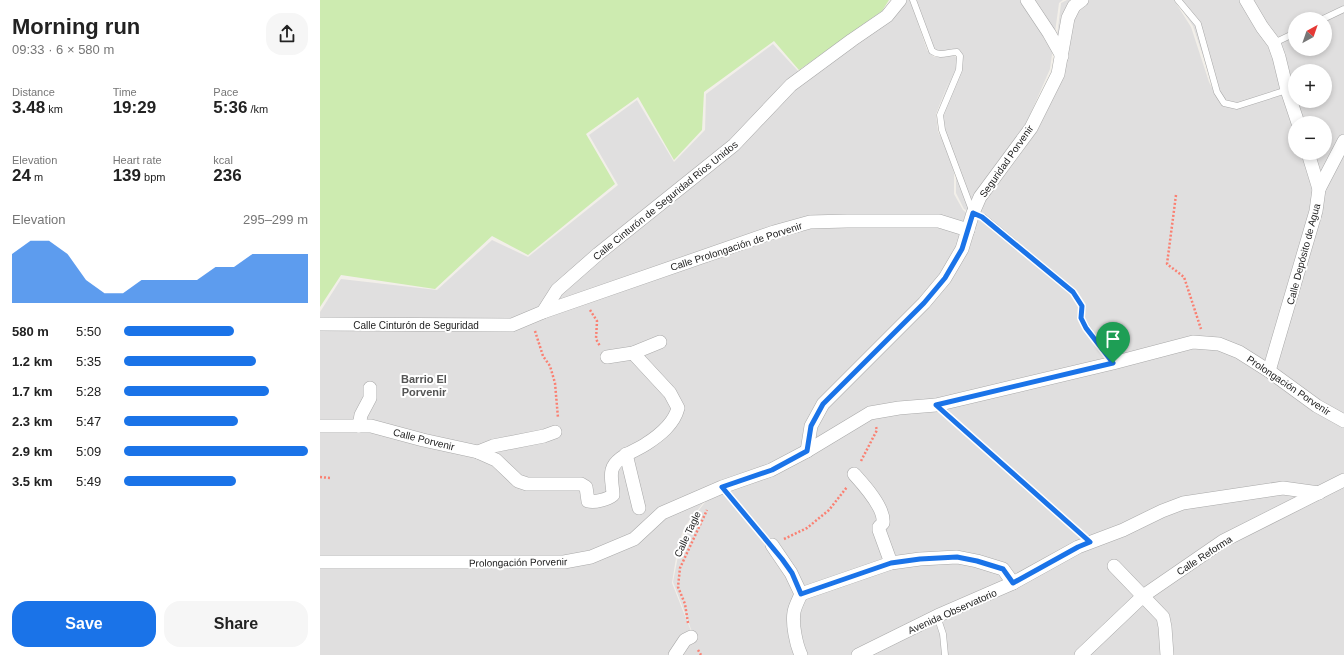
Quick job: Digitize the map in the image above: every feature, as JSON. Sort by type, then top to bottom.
[{"type":"street","name":"Calle Cinturón de Seguridad Ríos Unidos","points":[[543,312],[557,290],[598,254],[734,145],[791,85],[887,16],[900,0]]},
{"type":"street","points":[[1027,0],[1062,56]]},
{"type":"street","name":"Seguridad Porvenir","points":[[807,451],[811,426],[823,404],[924,303],[945,278],[962,249],[973,213],[980,197],[1031,128],[1058,74],[1068,18],[1074,6],[1082,0]]},
{"type":"street","points":[[1246,0],[1262,27],[1274,43],[1280,57],[1287,90],[1296,116]]},
{"type":"street","name":"Calle Depósito de Agua","points":[[1269,370],[1314,218],[1319,189],[1344,142]]},
{"type":"street","points":[[1310,160],[1319,189]]},
{"type":"street","name":"Calle Prolongación de Porvenir","points":[[512,325],[582,298],[774,232],[810,222],[939,221],[968,230]]},
{"type":"street","name":"Calle Cinturón de Seguridad","points":[[320,324],[512,325]]},
{"type":"street","points":[[607,357],[633,353],[660,342]]},
{"type":"street","name":"Prolongación Porvenir","points":[[320,562],[564,562],[590,557],[634,539],[662,513],[719,488],[772,470],[871,413],[898,408],[936,405],[1113,363],[1193,342],[1219,344],[1239,352],[1269,370],[1317,406],[1344,421]]},
{"type":"street","points":[[633,353],[670,393],[678,408],[676,416],[666,428],[646,445],[626,454],[639,508]]},
{"type":"street","points":[[359,426],[361,415],[370,398],[370,388]]},
{"type":"street","name":"Calle Porvenir","points":[[320,426],[371,426],[423,440],[478,452],[496,460],[518,482],[527,484],[581,484],[586,487],[588,501],[591,502],[610,498],[614,495],[612,469],[626,454]]},
{"type":"street","points":[[478,452],[493,446],[544,436],[555,432]]},
{"type":"street","points":[[854,474],[868,489],[884,517],[883,523],[879,530],[891,563]]},
{"type":"street","name":"Calle Reforma","points":[[1081,655],[1143,596],[1223,541],[1344,480]]},
{"type":"street","name":"Avenida Observatorio","points":[[858,655],[937,616],[1013,583],[1078,547],[1123,530],[1162,510],[1183,503],[1283,488],[1319,493]]},
{"type":"street","points":[[772,545],[792,573],[801,594],[794,612],[796,646],[800,655]]},
{"type":"street","points":[[801,594],[891,563],[920,559],[957,557],[1003,569],[1013,583]]},
{"type":"street","points":[[1114,566],[1163,617],[1167,655]]},
{"type":"street","points":[[674,655],[685,640],[691,637]]},
{"type":"lane","points":[[913,0],[932,51],[936,54],[957,52],[960,56],[959,70],[940,115],[942,130],[973,213],[982,217],[1073,292],[1082,306],[1081,318],[1086,328],[1113,363]]},
{"type":"lane","points":[[1178,0],[1198,24],[1217,92],[1224,103],[1237,106],[1287,90]]},
{"type":"lane","points":[[1332,15],[1344,9]]},
{"type":"lane","points":[[1274,43],[1288,36]]},
{"type":"lane","points":[[937,616],[943,634],[945,655]]},
{"type":"path","points":[[1176,195],[1167,264],[1184,277],[1205,343]]},
{"type":"path","points":[[582,298],[597,321],[596,339],[607,357]]},
{"type":"path","points":[[530,317],[543,356],[550,366],[555,383],[558,424],[555,432]]},
{"type":"path","points":[[936,405],[1090,542]]},
{"type":"path","points":[[719,488],[772,545],[807,528],[829,510],[846,488],[854,474],[877,430],[876,423],[871,413]]},
{"type":"path","points":[[320,477],[330,478]]},
{"type":"path","name":"Calle Tagle","points":[[701,655],[691,637],[685,604],[678,587],[680,568],[719,488]]},
{"type":"shaded area","name":"Barrio El Porvenir","points":[[892,0],[910,0],[927,50],[934,57],[953,55],[958,59],[955,54],[935,56],[911,0],[1063,0],[1059,3],[1050,69],[1019,140],[970,212],[964,209],[956,193],[956,173],[937,114],[950,78],[936,114],[938,132],[946,147],[954,173],[954,194],[963,210],[969,215],[953,270],[832,399],[805,451],[662,514],[591,559],[320,564],[320,312],[341,279],[437,290],[492,240],[528,257],[618,185],[589,135],[637,100],[674,162],[705,130],[706,94],[773,44],[799,72],[883,13]]},
{"type":"shaded area","points":[[1067,0],[1174,0],[1191,27],[1209,82],[1221,105],[1233,108],[1288,89],[1250,0],[1344,0],[1344,655],[677,655],[694,637],[673,582],[680,546],[687,526],[709,497],[805,454],[816,428],[834,399],[929,304],[981,198],[1022,142],[1053,70],[1061,3]]},
{"type":"shaded area","points":[[1175,0],[1248,0],[1287,88],[1233,106],[1222,103],[1211,80],[1193,26]]},
{"type":"shaded area","points":[[708,497],[685,526],[678,545],[672,583],[693,636],[676,655],[320,655],[320,564],[591,559],[662,515]]},
{"type":"green space","points":[[320,0],[889,0],[882,11],[799,70],[774,41],[704,92],[702,130],[674,160],[638,97],[586,134],[615,184],[528,255],[492,236],[435,289],[341,275],[320,307]]},
{"type":"district","name":"Barrio El Porvenir","points":[[424,385]]},
{"type":"route","points":[[973,213],[982,217],[1073,292],[1079,299],[1082,306],[1081,318],[1086,328],[1113,363],[936,405],[1090,542],[1078,547],[1013,583],[1003,569],[957,557],[920,559],[891,563],[801,594],[792,573],[772,545],[722,487],[772,470],[807,451],[811,426],[823,404],[924,303],[945,278],[962,249],[973,213]]}]
